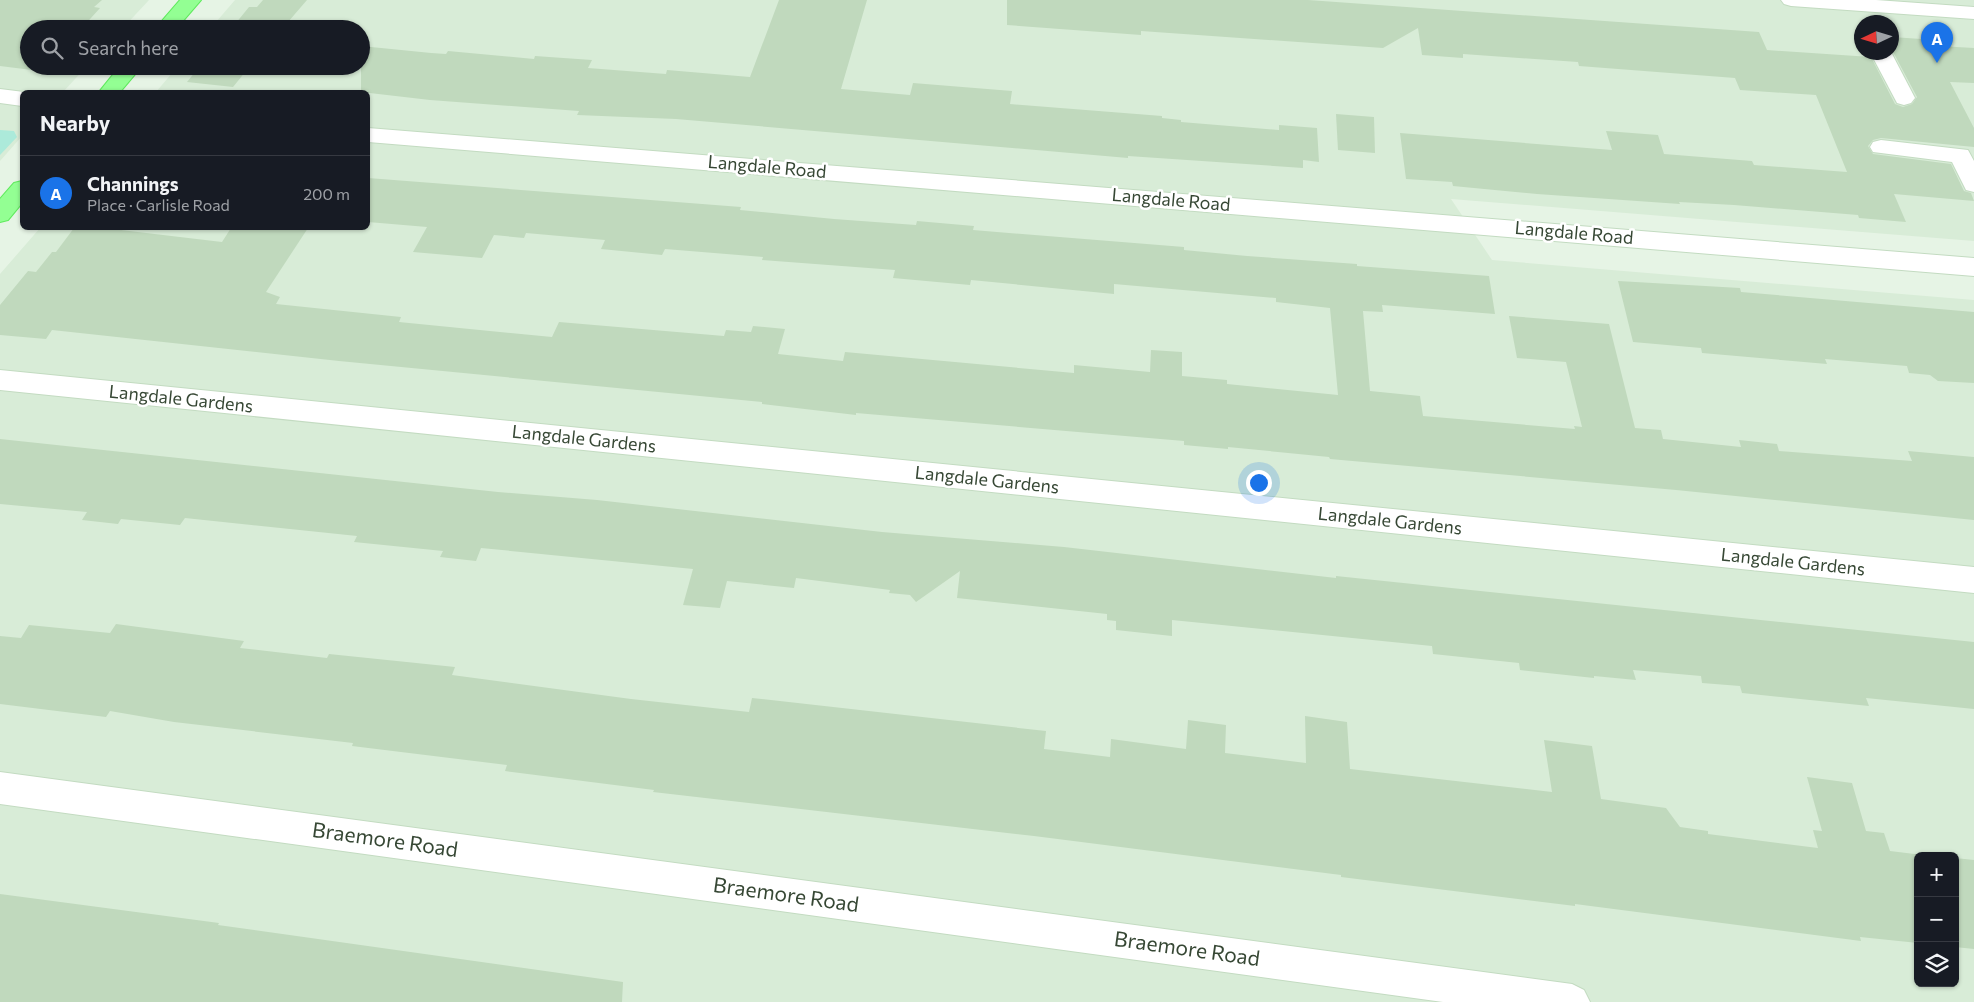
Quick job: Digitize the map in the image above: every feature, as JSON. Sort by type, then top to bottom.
[{"type":"main road","points":[[173,20],[191,0]]},
{"type":"main road","points":[[111,90],[124,75]]},
{"type":"main road","points":[[0,214],[20,191]]},
{"type":"street","points":[[1791,0],[1974,13]]},
{"type":"street","points":[[1856,4],[1862,15]]},
{"type":"street","points":[[1884,60],[1904,98]]},
{"type":"street","points":[[0,96],[20,99]]},
{"type":"street","name":"Langdale Road","points":[[370,135],[1974,267]]},
{"type":"street","points":[[1881,147],[1960,155],[1974,184]]},
{"type":"street","name":"Langdale Gardens","points":[[0,380],[1974,580]]},
{"type":"street","name":"Braemore Road","points":[[0,788],[1572,1002]]},
{"type":"shaded area","points":[[0,0],[149,0],[130,20],[20,20],[20,75],[79,75],[65,90],[20,90],[20,138],[0,161]]},
{"type":"shaded area","points":[[235,0],[1974,0],[1974,241],[1451,199],[1492,260],[1974,300],[1974,1002],[0,1002],[0,274],[38,230],[370,230],[370,90],[158,90],[170,75],[370,75],[370,20],[218,20]]},
{"type":"shaded area","points":[[0,130],[14,131],[17,137],[0,155]]},
{"type":"building","points":[[0,0],[102,0],[94,7],[100,8],[89,20],[20,20],[20,68],[0,66]]},
{"type":"building","points":[[263,0],[307,0],[290,20],[238,20],[249,7],[257,7]]},
{"type":"building","points":[[779,0],[867,0],[841,89],[910,95],[913,83],[1012,91],[1010,104],[1162,116],[1162,118],[1181,120],[1181,122],[1279,130],[1279,125],[1317,128],[1319,162],[1303,160],[1303,168],[1128,156],[1128,158],[676,119],[577,115],[579,111],[430,100],[370,93],[370,90],[361,90],[361,75],[370,75],[370,47],[446,54],[448,51],[534,59],[535,56],[592,60],[588,68],[666,74],[667,70],[750,77]]},
{"type":"building","points":[[1007,0],[1308,0],[1759,32],[1767,50],[1854,56],[1854,60],[1873,60],[1895,104],[1903,107],[1912,104],[1917,97],[1897,60],[1899,60],[1899,37],[1936,40],[1939,46],[1974,48],[1974,83],[1950,82],[1974,128],[1974,147],[1881,138],[1873,140],[1868,146],[1873,154],[1951,164],[1964,191],[1971,193],[1974,201],[1894,194],[1906,222],[1859,218],[1858,215],[1734,205],[1679,202],[1680,204],[1537,194],[1453,186],[1452,182],[1406,179],[1400,133],[1612,150],[1606,131],[1658,135],[1664,154],[1752,161],[1754,165],[1847,172],[1816,95],[1740,90],[1735,78],[1579,66],[1578,62],[1463,54],[1463,58],[1422,55],[1418,28],[1383,48],[1141,31],[1141,35],[1007,25]]},
{"type":"building","points":[[193,75],[243,75],[233,87],[187,82]]},
{"type":"building","points":[[1336,114],[1374,117],[1375,153],[1338,150]]},
{"type":"building","points":[[370,178],[741,207],[740,210],[834,219],[916,225],[917,221],[974,226],[973,230],[1184,247],[1184,250],[1247,256],[1489,276],[1495,314],[1382,305],[1383,312],[1363,311],[1370,391],[1420,396],[1423,416],[1575,429],[1574,426],[1582,427],[1566,362],[1517,358],[1509,316],[1609,324],[1635,428],[1661,430],[1663,439],[1741,447],[1739,440],[1777,444],[1779,451],[1912,461],[1908,451],[1974,457],[1974,520],[1676,490],[1330,459],[1329,457],[1228,447],[1228,449],[1184,445],[1184,441],[856,413],[856,415],[762,404],[762,402],[339,361],[52,330],[46,339],[0,335],[0,305],[28,271],[36,272],[52,252],[56,252],[72,230],[121,230],[222,242],[230,230],[307,230],[266,292],[280,297],[276,304],[401,317],[399,322],[552,337],[559,322],[724,336],[726,330],[751,332],[753,326],[785,329],[778,354],[843,361],[845,352],[1074,373],[1074,365],[1150,372],[1151,350],[1182,352],[1182,376],[1227,380],[1227,384],[1338,395],[1330,308],[1276,302],[1276,298],[1114,284],[1114,294],[971,280],[970,285],[893,278],[895,270],[762,260],[763,257],[665,249],[662,255],[601,249],[605,240],[526,233],[524,238],[494,235],[482,258],[413,252],[427,227],[370,222]]},
{"type":"building","points":[[1618,281],[1740,288],[1741,292],[1974,312],[1974,383],[1938,381],[1930,375],[1909,373],[1907,366],[1825,359],[1827,364],[1702,353],[1701,348],[1633,342]]},
{"type":"building","points":[[0,439],[498,492],[597,500],[882,532],[1064,547],[1336,578],[1336,576],[1974,642],[1974,709],[1866,698],[1869,706],[1742,693],[1740,686],[1702,683],[1701,676],[1633,670],[1636,680],[1594,676],[1594,678],[1520,670],[1519,663],[1433,654],[1432,646],[1172,620],[1172,636],[1116,630],[1116,621],[1107,620],[1107,614],[957,598],[960,571],[916,602],[910,595],[889,593],[890,590],[796,578],[794,588],[727,581],[720,608],[683,605],[693,569],[481,548],[476,561],[440,557],[443,551],[354,542],[357,536],[185,518],[180,525],[121,519],[118,524],[82,520],[87,512],[0,504]]},
{"type":"building","points":[[116,624],[244,641],[240,648],[327,658],[329,654],[455,667],[452,675],[631,699],[749,712],[752,698],[1046,731],[1044,749],[1110,757],[1111,739],[1186,749],[1188,720],[1226,725],[1225,753],[1306,763],[1305,716],[1347,722],[1350,769],[1552,792],[1544,740],[1592,746],[1601,799],[1666,808],[1680,827],[1708,831],[1708,834],[1818,848],[1813,830],[1822,831],[1807,777],[1852,783],[1866,831],[1884,833],[1890,851],[1914,854],[1914,943],[1860,937],[1861,941],[1575,904],[1575,906],[1341,877],[1341,875],[1034,836],[653,792],[654,790],[505,771],[507,765],[352,746],[353,743],[174,722],[110,711],[106,717],[0,704],[0,636],[21,638],[29,625],[110,633]]},
{"type":"building","points":[[1959,858],[1974,860],[1974,949],[1959,947]]},
{"type":"building","points":[[0,894],[219,923],[218,925],[623,982],[622,1002],[0,1002]]},
{"type":"place","name":"Channings","points":[[1937,63]]}]
